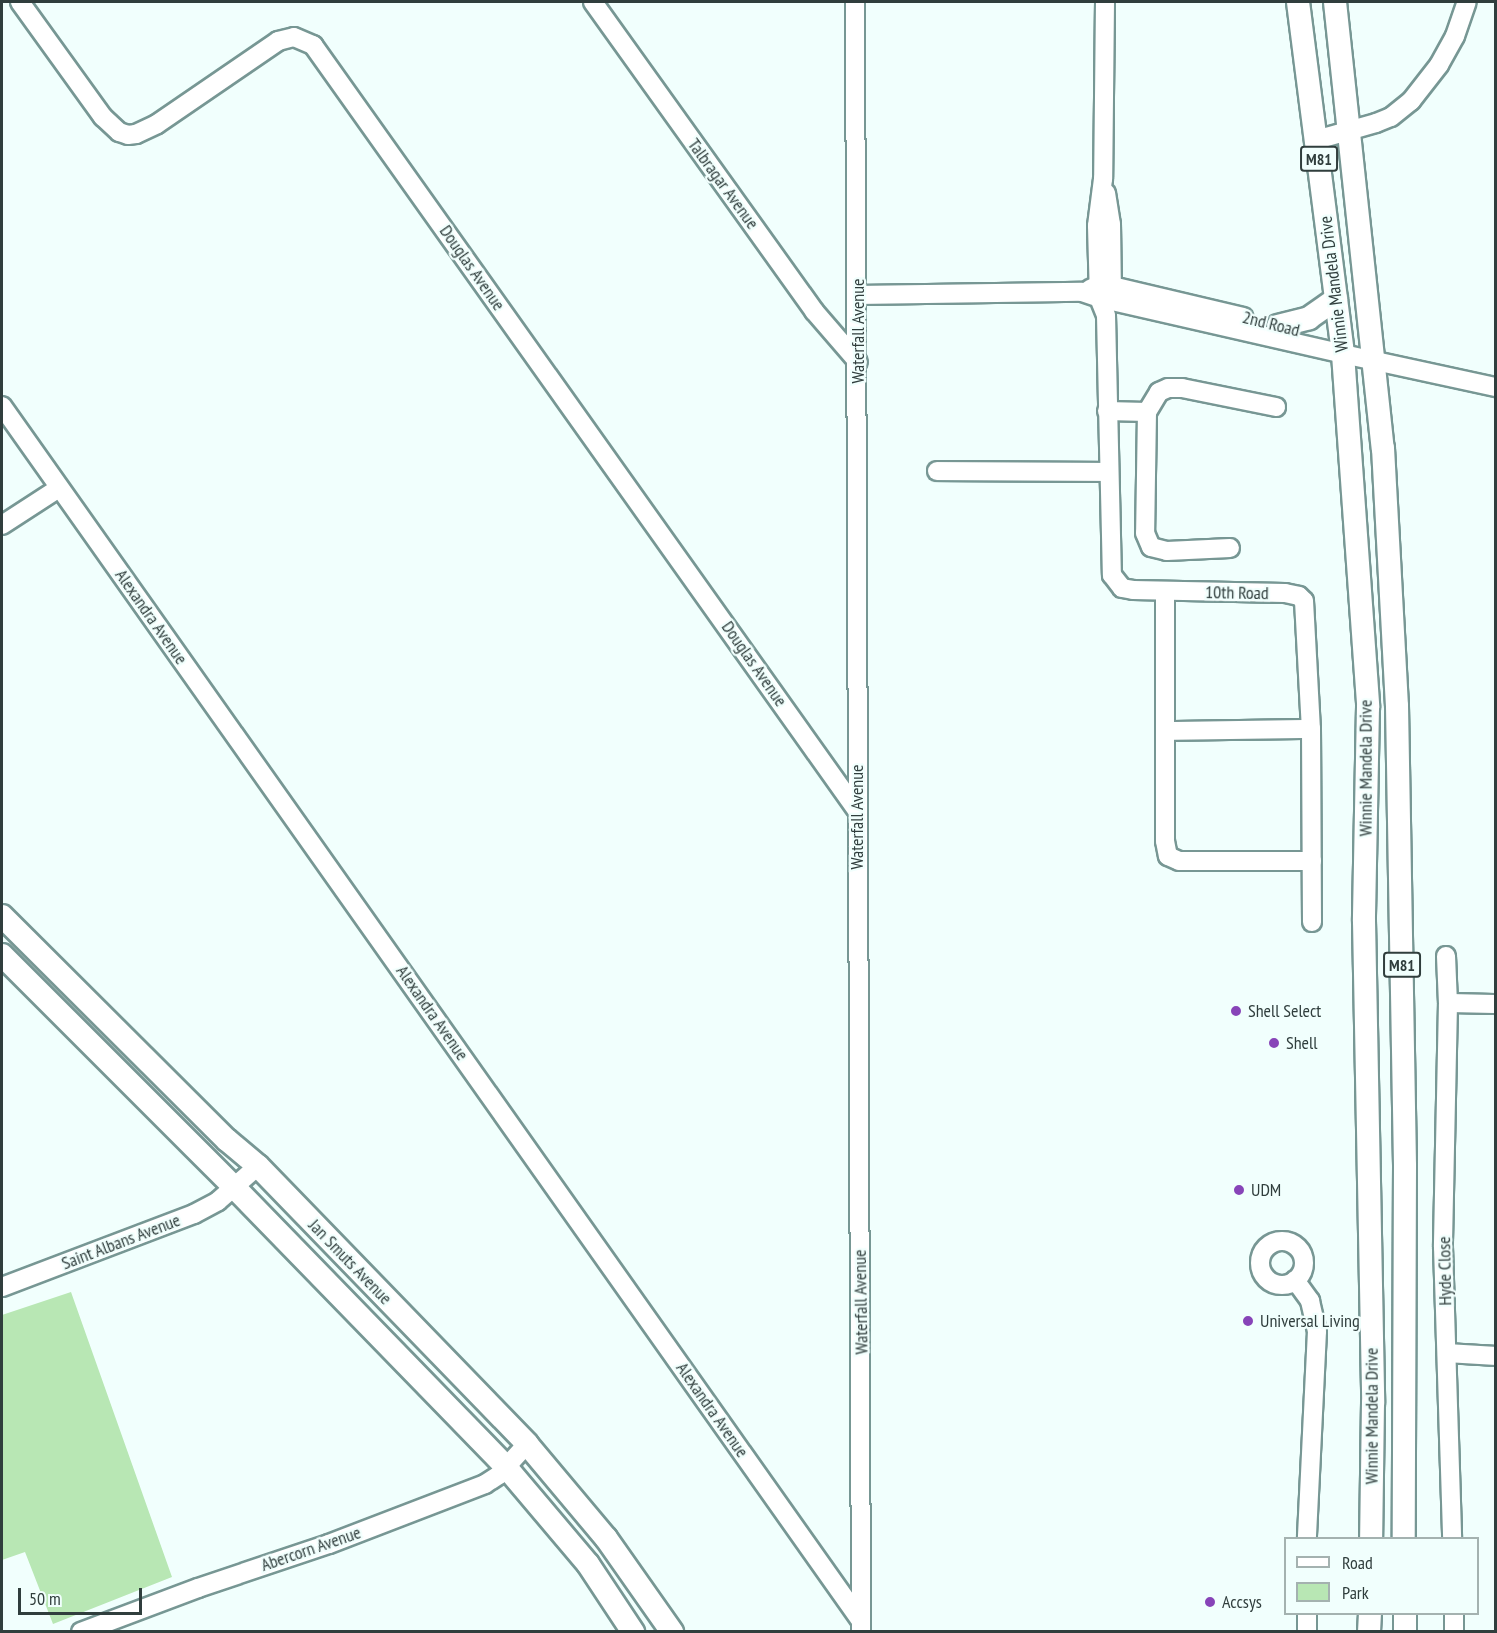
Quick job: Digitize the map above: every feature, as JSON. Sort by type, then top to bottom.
[{"type":"main road","name":"Winnie Mandela Drive","points":[[1298,2],[1342,348],[1368,707],[1364,921],[1373,1391],[1371,1537]]},
{"type":"main road","name":"Winnie Mandela Drive","points":[[1335,2],[1351,131],[1383,448],[1397,706],[1405,1166],[1404,1537]]},
{"type":"main road","points":[[1278,326],[1309,318],[1336,299]]},
{"type":"main road","name":"Jan Smuts Avenue","points":[[2,916],[227,1140],[258,1167],[527,1444],[606,1538],[672,1632]]},
{"type":"main road","name":"Jan Smuts Avenue","points":[[2,955],[236,1188],[506,1467],[588,1564],[633,1632]]},
{"type":"main road","points":[[1369,1632],[1370,1615]]},
{"type":"main road","points":[[1405,1615],[1405,1632]]},
{"type":"street","name":"Douglas Avenue","points":[[20,2],[103,117],[119,132],[128,135],[148,129],[278,41],[294,37],[312,45],[856,809]]},
{"type":"street","name":"Talbragar Avenue","points":[[593,2],[814,311],[858,362]]},
{"type":"street","name":"Waterfall Avenue","points":[[855,2],[858,362],[856,809],[861,1626]]},
{"type":"street","name":"10th Road","points":[[1105,2],[1103,179],[1097,212],[1112,575],[1122,588],[1165,592],[1285,593],[1299,596],[1305,607],[1311,729],[1312,922]]},
{"type":"street","points":[[1316,140],[1391,117],[1422,89],[1436,71],[1455,36],[1467,2]]},
{"type":"street","name":"2nd Road","points":[[857,295],[1102,296],[1278,326],[1342,348]]},
{"type":"street","name":"2nd Road","points":[[1102,296],[1496,380]]},
{"type":"street","name":"2nd Road","points":[[1374,354],[1496,387]]},
{"type":"street","points":[[1230,548],[1167,551],[1151,547],[1145,533],[1147,412],[1159,392],[1168,388],[1182,388],[1276,407]]},
{"type":"street","name":"Alexandra Avenue","points":[[2,406],[861,1626]]},
{"type":"street","points":[[1107,411],[1147,412]]},
{"type":"street","points":[[937,471],[1108,472]]},
{"type":"street","points":[[2,525],[59,488]]},
{"type":"street","points":[[1165,592],[1167,731],[1165,842],[1168,856],[1179,861],[1312,861]]},
{"type":"street","points":[[1167,731],[1311,729]]},
{"type":"street","name":"Hyde Close","points":[[1446,957],[1448,1003],[1443,1247],[1452,1537]]},
{"type":"street","points":[[1448,1003],[1496,1004]]},
{"type":"street","name":"Saint Albans Avenue","points":[[2,1287],[194,1214],[236,1188],[258,1167]]},
{"type":"street","points":[[1295,1280],[1310,1301],[1317,1331],[1307,1537]]},
{"type":"street","points":[[1447,1353],[1496,1356]]},
{"type":"street","name":"Abercorn Avenue","points":[[81,1632],[198,1588],[329,1544],[485,1484],[506,1467],[527,1444]]},
{"type":"street","points":[[1306,1632],[1307,1615]]},
{"type":"street","points":[[1454,1615],[1454,1632]]},
{"type":"green space","points":[[71,1292],[172,1577],[53,1624],[25,1552],[2,1560],[2,1315]]},
{"type":"place","name":"Shell Select","points":[[1236,1011]]},
{"type":"place","name":"Shell","points":[[1274,1043]]},
{"type":"place","name":"UDM","points":[[1239,1190]]},
{"type":"place","name":"Universal Living","points":[[1248,1321]]},
{"type":"place","name":"Accsys","points":[[1210,1602]]}]
